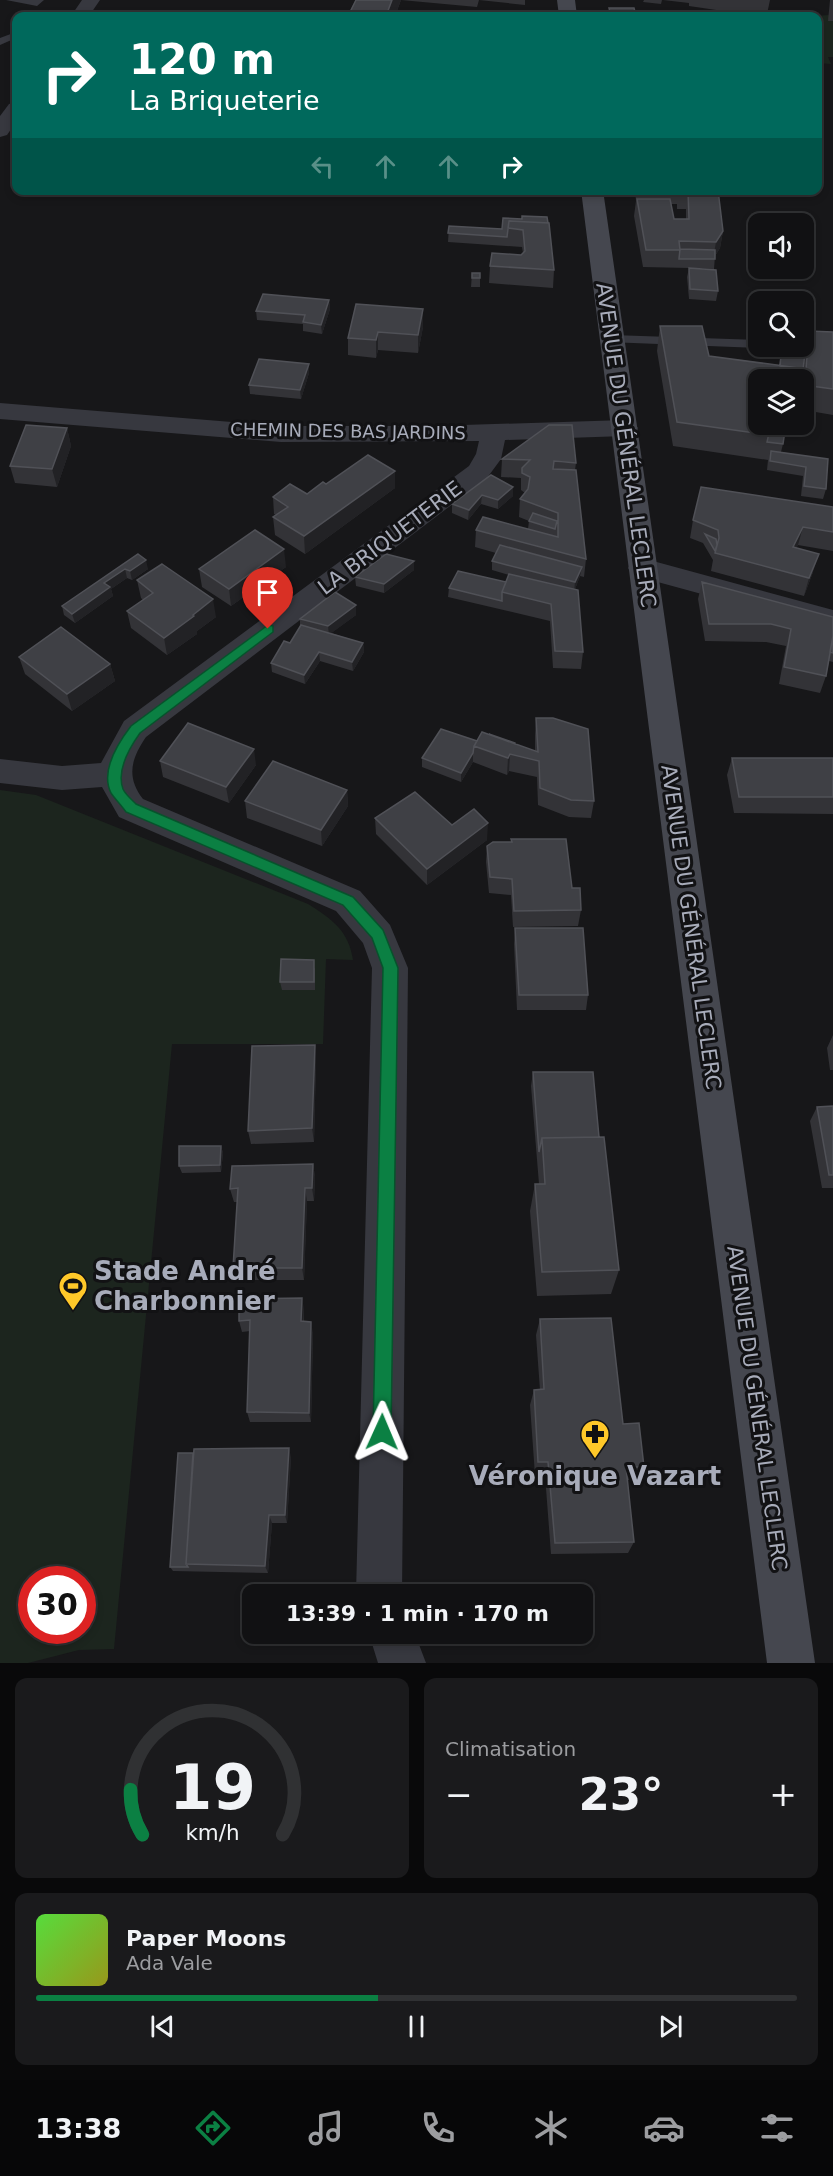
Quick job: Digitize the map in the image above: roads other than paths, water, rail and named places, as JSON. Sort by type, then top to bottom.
[{"type":"main road","name":"AVENUE DU GÉNÉRAL LECLERC","points":[[593,195],[791,1663]]},
{"type":"street","points":[[0,131],[12,114]]},
{"type":"street","name":"CHEMIN DES BAS JARDINS","points":[[0,411],[281,434],[493,433],[625,428]]},
{"type":"street","name":"LA BRIQUETERIE","points":[[115,774],[123,746],[135,729],[478,472],[486,463],[492,450],[493,433]]},
{"type":"street","points":[[642,568],[833,620]]},
{"type":"street","points":[[0,771],[62,778],[115,774],[117,791],[131,808],[348,901],[378,935],[390,968],[379,1584]]},
{"type":"street","points":[[395,1644],[402,1663]]},
{"type":"lane","points":[[11,0],[37,3],[39,0]]},
{"type":"lane","points":[[612,339],[748,344]]},
{"type":"place","name":"Stade André Charbonnier","points":[[73,1312]]},
{"type":"place","name":"Véronique Vazart","points":[[595,1460]]}]
